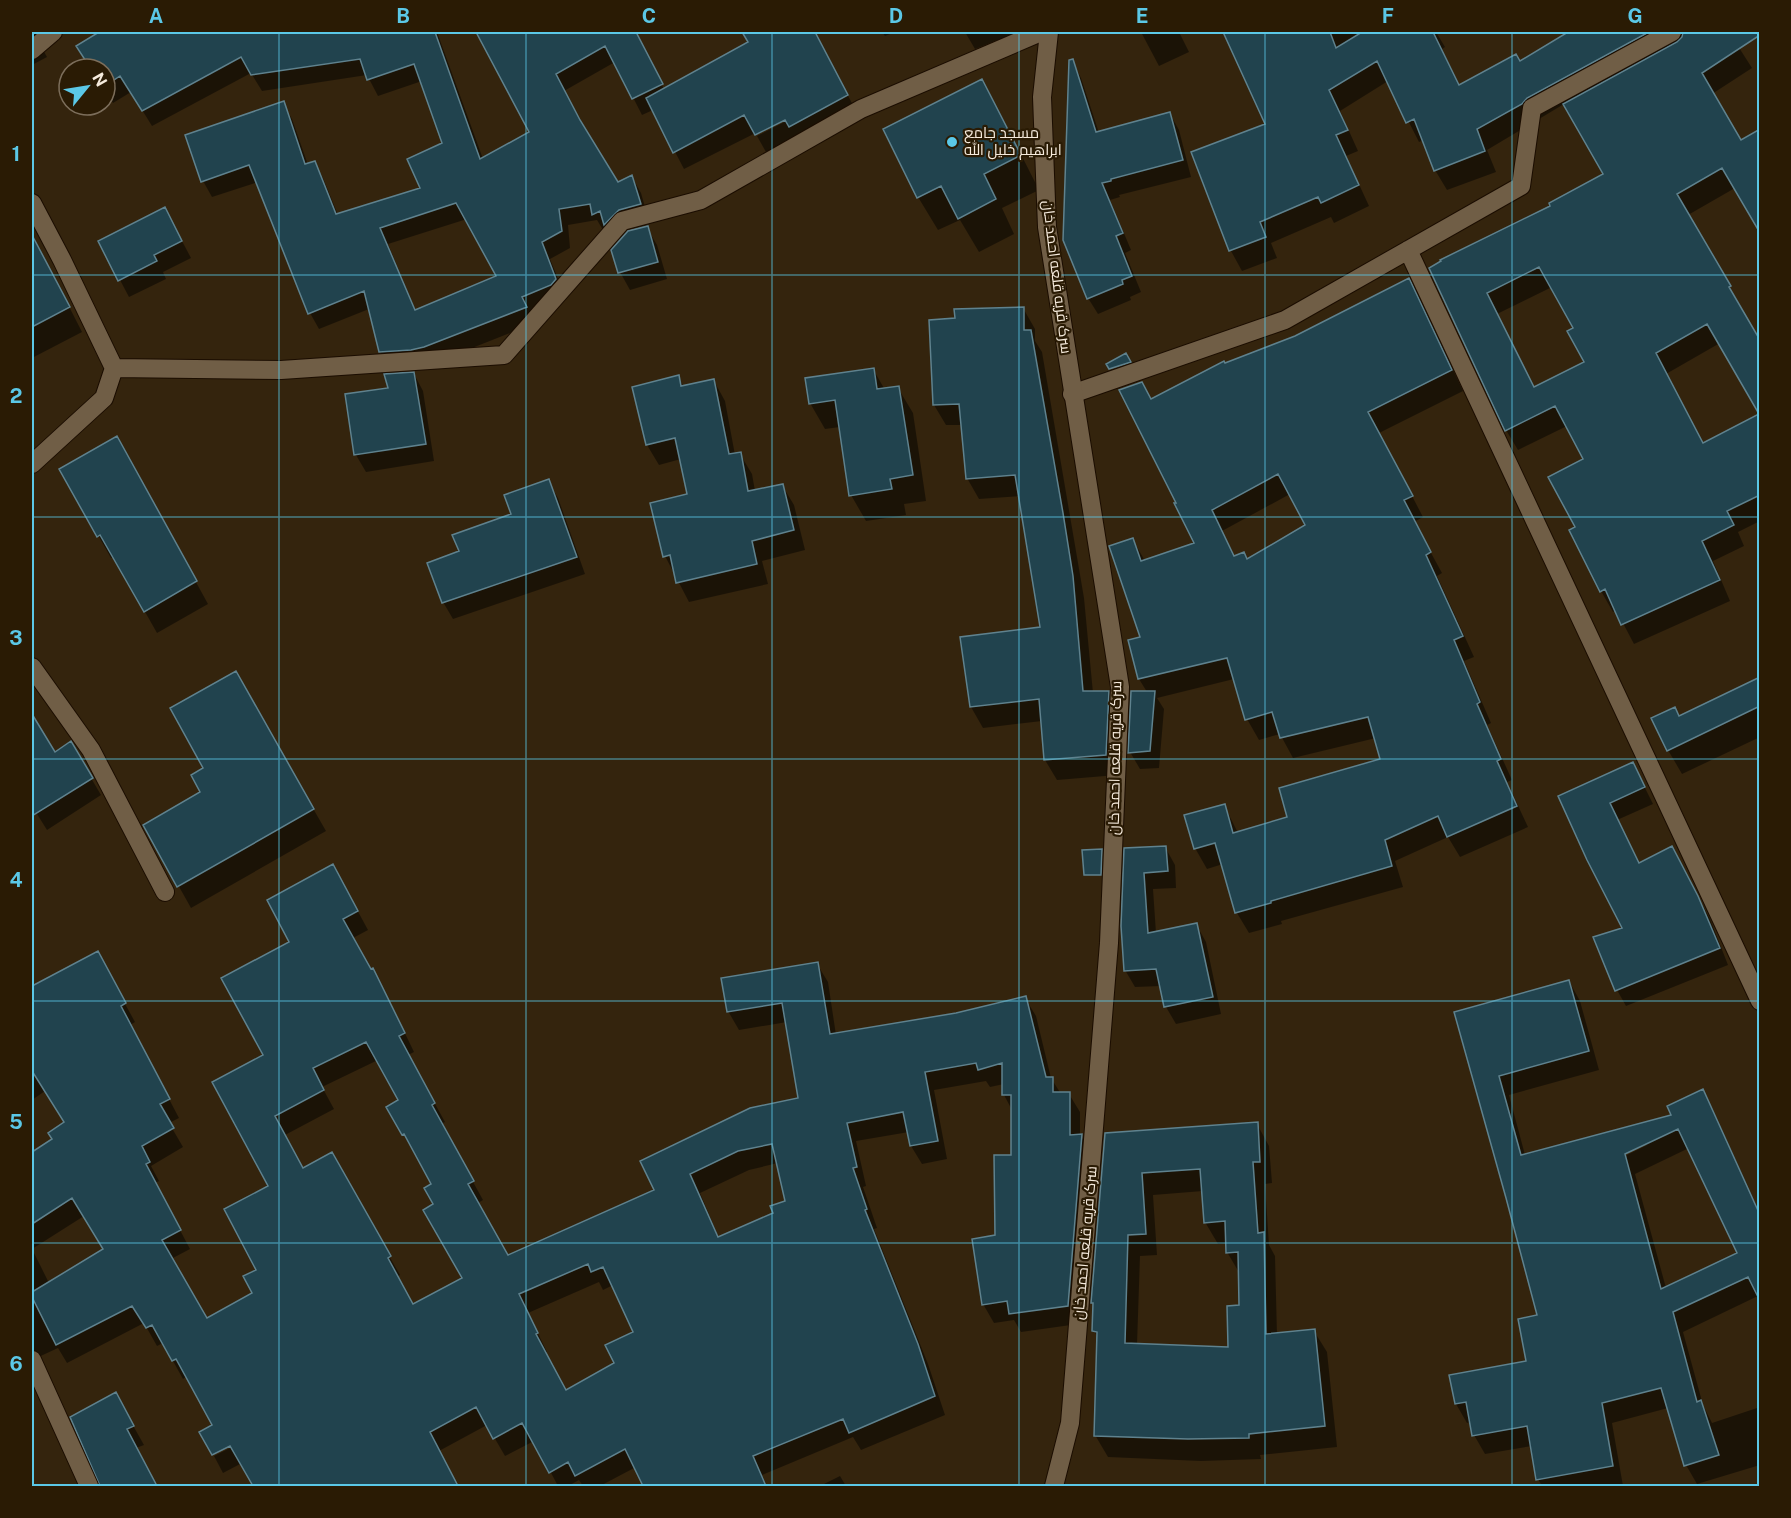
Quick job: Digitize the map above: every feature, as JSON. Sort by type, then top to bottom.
[{"type":"street","points":[[32,50],[53,32]]},
{"type":"street","points":[[114,368],[281,370],[504,355],[622,221],[701,200],[861,109],[1041,32]]},
{"type":"street","name":"سرک قریه قلعه احمد خان","points":[[1049,32],[1041,97],[1047,227],[1120,687],[1110,943],[1070,1423],[1054,1486]]},
{"type":"street","points":[[1072,394],[1285,320],[1521,186],[1532,108],[1672,32]]},
{"type":"street","points":[[32,203],[114,368],[104,398],[32,464]]},
{"type":"street","points":[[1407,250],[1760,1001]]},
{"type":"street","points":[[32,667],[91,750],[165,892]]},
{"type":"street","points":[[32,1360],[89,1486]]},
{"type":"building","points":[[99,32],[435,32],[480,159],[529,132],[476,32],[636,32],[663,84],[632,99],[605,46],[556,74],[580,120],[618,182],[632,175],[641,204],[619,210],[604,225],[600,211],[592,215],[590,204],[559,209],[562,231],[542,242],[556,279],[551,285],[522,297],[527,307],[424,347],[379,352],[364,291],[308,314],[249,165],[201,182],[185,135],[284,101],[305,164],[315,161],[336,214],[420,188],[407,159],[442,143],[414,64],[367,80],[360,59],[251,75],[241,57],[142,111],[120,76],[117,78],[117,57],[83,57],[76,46]],"holes":[[[456,203],[496,276],[415,310],[380,228]]]},
{"type":"building","points":[[742,32],[815,32],[848,95],[789,127],[785,120],[755,135],[744,115],[673,153],[646,98],[748,42]]},
{"type":"building","points":[[1223,32],[1330,32],[1336,48],[1362,32],[1433,32],[1459,85],[1516,54],[1520,61],[1568,32],[1649,32],[1527,98],[1522,104],[1477,129],[1485,151],[1434,171],[1414,119],[1406,123],[1377,61],[1329,90],[1348,130],[1336,135],[1359,185],[1321,203],[1318,197],[1260,222],[1266,237],[1229,251],[1191,152],[1265,124]]},
{"type":"building","points":[[1683,32],[1760,32],[1760,35],[1702,73],[1741,140],[1760,129],[1760,233],[1722,168],[1677,194],[1760,340],[1760,495],[1727,511],[1734,525],[1702,541],[1720,580],[1621,625],[1605,589],[1600,592],[1569,530],[1575,527],[1548,477],[1583,459],[1555,406],[1505,431],[1429,268],[1440,260],[1550,206],[1549,203],[1603,174],[1563,104],[1677,42]],"holes":[[[1539,267],[1573,328],[1567,331],[1584,362],[1534,387],[1487,293]],[[1707,324],[1759,414],[1703,443],[1656,353]]]},
{"type":"building","points":[[1073,59],[1096,132],[1170,112],[1183,160],[1102,183],[1123,233],[1116,236],[1132,276],[1122,280],[1123,284],[1087,299],[1063,240],[1069,60]]},
{"type":"building","name":"مسجد جامع ابراهیم خلیل الله","points":[[982,79],[1021,155],[984,174],[996,199],[958,219],[941,186],[917,198],[883,129]]},
{"type":"building","points":[[165,207],[182,241],[154,255],[157,261],[118,281],[98,241]]},
{"type":"building","points":[[648,226],[658,262],[618,273],[611,250],[628,231]]},
{"type":"building","points":[[32,235],[70,307],[32,327]]},
{"type":"building","points":[[1409,278],[1452,370],[1368,412],[1413,496],[1404,500],[1431,552],[1426,555],[1463,636],[1454,640],[1480,702],[1477,704],[1501,759],[1497,761],[1517,806],[1447,837],[1438,816],[1385,840],[1392,866],[1235,913],[1215,843],[1194,849],[1184,815],[1225,804],[1233,833],[1287,817],[1279,788],[1380,759],[1368,717],[1280,738],[1272,712],[1245,720],[1227,658],[1138,679],[1128,640],[1140,637],[1109,546],[1133,538],[1141,561],[1194,543],[1119,390],[1142,382],[1151,399],[1224,361],[1225,363],[1295,336]],"holes":[[[1278,474],[1305,525],[1247,559],[1244,552],[1234,556],[1212,510]]]},
{"type":"building","points":[[1024,307],[1024,330],[1031,330],[1073,576],[1083,691],[1109,691],[1106,755],[1044,760],[1039,699],[970,707],[960,637],[1040,627],[1015,475],[966,479],[959,404],[933,405],[929,320],[955,318],[954,309]]},
{"type":"building","points":[[1126,353],[1131,362],[1109,369],[1106,364]]},
{"type":"building","points":[[874,368],[877,389],[899,386],[913,475],[890,479],[892,489],[849,496],[835,400],[809,404],[805,378]]},
{"type":"building","points":[[414,372],[426,444],[354,455],[345,394],[388,388],[384,374]]},
{"type":"building","points":[[679,375],[681,386],[714,379],[729,454],[741,452],[748,491],[783,484],[794,530],[752,541],[757,564],[676,583],[670,555],[663,557],[650,503],[687,494],[675,438],[646,445],[632,387]]},
{"type":"building","points":[[117,436],[197,581],[144,612],[100,535],[97,537],[59,469]]},
{"type":"building","points":[[549,479],[577,557],[442,603],[427,563],[459,551],[452,535],[511,514],[504,495]]},
{"type":"building","points":[[236,671],[314,809],[177,887],[143,825],[200,792],[191,775],[203,768],[170,708]]},
{"type":"building","points":[[1760,677],[1760,706],[1667,751],[1651,718],[1675,707],[1679,716]]},
{"type":"building","points":[[1131,691],[1155,691],[1150,751],[1128,753]]},
{"type":"building","points":[[32,714],[55,752],[71,741],[93,778],[32,816]]},
{"type":"building","points":[[1633,762],[1645,787],[1610,803],[1639,863],[1672,846],[1698,896],[1720,948],[1615,991],[1593,937],[1622,928],[1587,860],[1558,796]]},
{"type":"building","points":[[1166,846],[1168,871],[1144,873],[1148,933],[1197,923],[1213,997],[1164,1007],[1156,969],[1124,971],[1121,926],[1124,848]]},
{"type":"building","points":[[1102,849],[1101,875],[1084,875],[1082,850]]},
{"type":"building","points":[[333,864],[358,911],[343,919],[371,969],[373,968],[405,1033],[399,1036],[435,1103],[432,1105],[474,1181],[468,1184],[508,1255],[654,1190],[640,1161],[750,1108],[798,1098],[782,1003],[727,1012],[721,978],[818,962],[830,1034],[956,1013],[1026,996],[1046,1077],[1053,1077],[1053,1092],[1070,1092],[1070,1135],[1082,1134],[1068,1306],[1009,1314],[1007,1301],[982,1305],[972,1239],[995,1235],[994,1155],[1011,1155],[1011,1095],[1002,1095],[1002,1063],[978,1070],[976,1063],[925,1072],[938,1141],[910,1146],[903,1112],[847,1123],[857,1167],[853,1168],[867,1209],[865,1210],[918,1344],[935,1396],[849,1433],[843,1419],[753,1456],[766,1486],[643,1486],[625,1449],[575,1476],[568,1462],[549,1473],[522,1423],[493,1439],[476,1407],[430,1432],[458,1486],[253,1486],[230,1446],[212,1455],[199,1432],[212,1425],[176,1359],[172,1361],[152,1325],[146,1328],[132,1306],[56,1345],[32,1297],[32,1292],[103,1249],[72,1198],[32,1224],[32,1152],[52,1139],[48,1133],[64,1122],[32,1071],[32,986],[98,951],[126,1003],[121,1006],[170,1099],[160,1104],[174,1128],[142,1146],[150,1162],[146,1164],[181,1230],[162,1240],[207,1318],[252,1293],[243,1276],[256,1270],[224,1209],[268,1186],[212,1082],[263,1055],[221,978],[289,942],[267,900]],"holes":[[[366,1042],[398,1100],[386,1107],[402,1135],[404,1134],[431,1184],[424,1188],[433,1204],[423,1210],[462,1278],[413,1304],[388,1258],[391,1256],[332,1152],[303,1168],[275,1116],[324,1090],[313,1068]],[[772,1144],[785,1201],[770,1206],[773,1213],[718,1237],[690,1174],[738,1151]],[[588,1264],[591,1272],[603,1267],[633,1332],[605,1345],[614,1363],[566,1390],[536,1334],[538,1333],[519,1294]]]},
{"type":"building","points":[[1569,980],[1589,1051],[1499,1076],[1521,1155],[1671,1115],[1667,1106],[1703,1089],[1760,1215],[1760,1301],[1748,1277],[1673,1312],[1697,1402],[1701,1400],[1719,1455],[1684,1466],[1661,1388],[1602,1403],[1613,1466],[1536,1480],[1527,1426],[1472,1436],[1466,1402],[1455,1404],[1449,1375],[1526,1361],[1518,1319],[1537,1315],[1454,1012]],"holes":[[[1678,1129],[1737,1253],[1661,1289],[1625,1154]]]},
{"type":"building","points":[[1258,1122],[1260,1162],[1253,1162],[1258,1233],[1264,1232],[1266,1334],[1315,1329],[1325,1426],[1249,1434],[1249,1438],[1094,1436],[1097,1332],[1092,1331],[1093,1303],[1091,1303],[1105,1133]],"holes":[[[1200,1169],[1204,1223],[1225,1221],[1226,1253],[1238,1252],[1239,1305],[1227,1306],[1228,1347],[1125,1343],[1128,1235],[1146,1234],[1142,1173]]]},
{"type":"building","points":[[116,1392],[134,1426],[127,1429],[157,1486],[100,1486],[70,1417]]},
{"type":"place","name":"مسجد جامع ابراهیم خلیل الله","points":[[952,142]]}]
